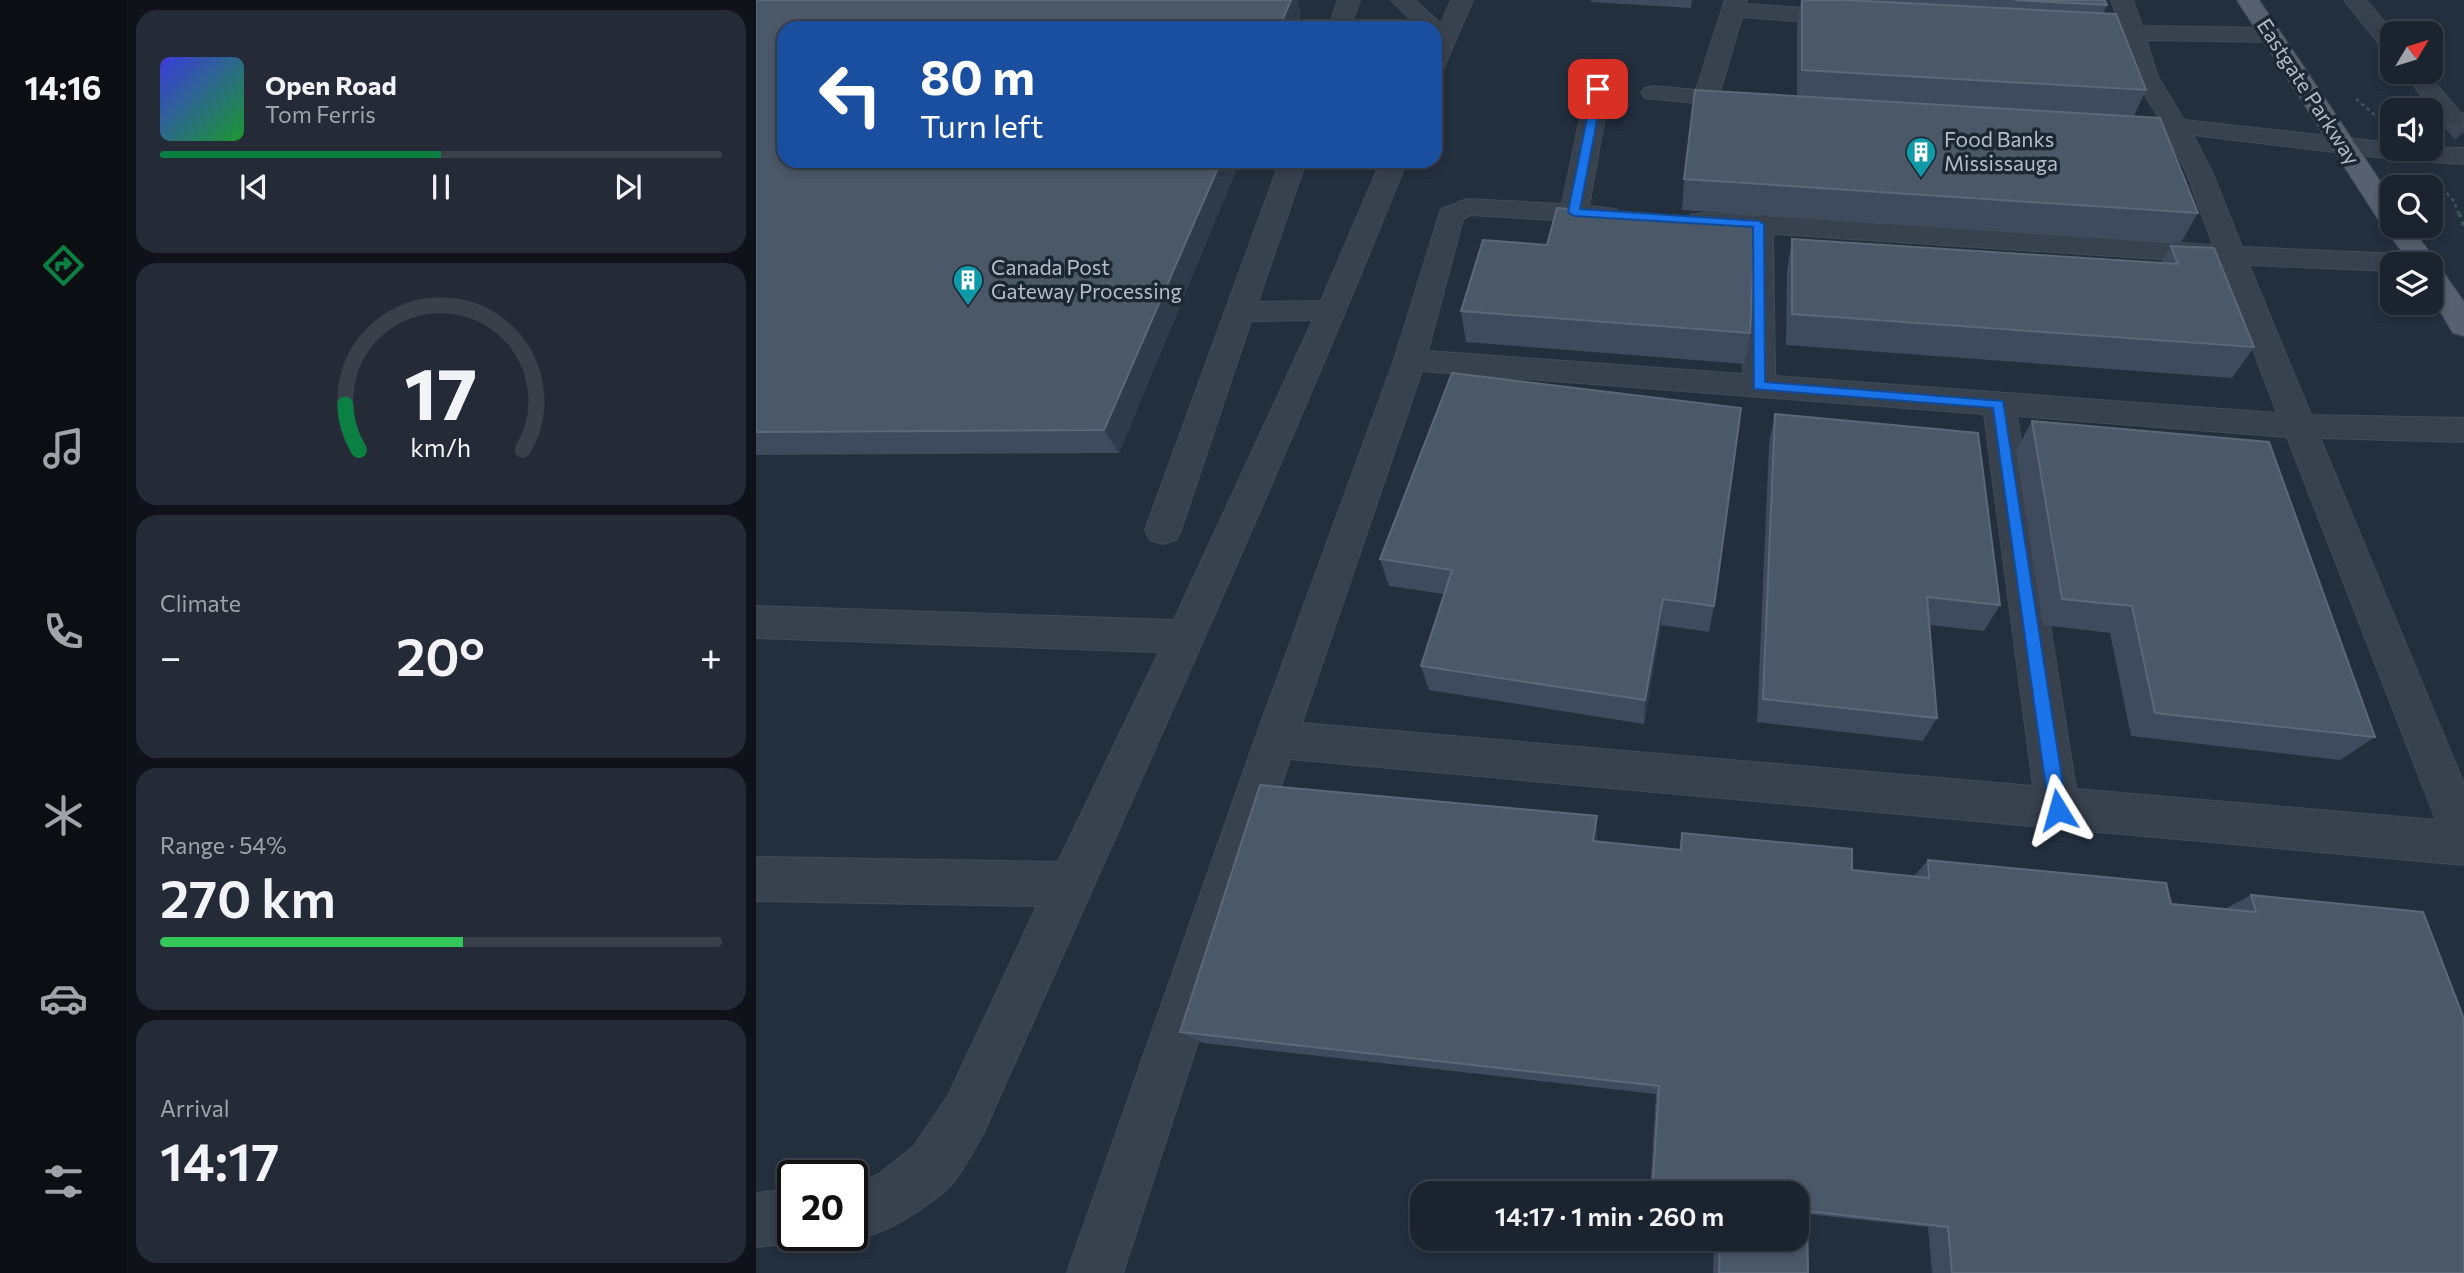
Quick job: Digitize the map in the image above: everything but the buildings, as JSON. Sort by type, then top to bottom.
[{"type":"main road","name":"Eastgate Parkway","points":[[2248,0],[2380,201]]},
{"type":"main road","points":[[2443,292],[2464,326]]},
{"type":"street","points":[[1342,21],[1349,0]]},
{"type":"street","points":[[1402,0],[1424,21]]},
{"type":"street","points":[[1442,28],[1462,0]]},
{"type":"street","points":[[2122,0],[2146,77],[2176,126],[2200,174],[2464,837]]},
{"type":"street","points":[[2355,0],[2380,31]]},
{"type":"street","points":[[1706,97],[1734,5],[1870,19]]},
{"type":"street","points":[[2050,29],[2269,35]]},
{"type":"street","points":[[2424,84],[2453,119]]},
{"type":"street","points":[[1574,212],[1598,89]]},
{"type":"street","points":[[1653,93],[1770,103]]},
{"type":"street","points":[[2081,123],[2176,126],[2464,156]]},
{"type":"street","points":[[1163,530],[1290,168]]},
{"type":"street","points":[[868,1208],[898,1193],[933,1165],[966,1114],[1186,637],[1332,310],[1391,168]]},
{"type":"street","points":[[1095,1273],[1276,739],[1410,360],[1451,215],[1467,207],[1627,216]]},
{"type":"street","points":[[1680,219],[2231,255],[2380,262]]},
{"type":"street","points":[[1759,224],[1759,386]]},
{"type":"street","points":[[1239,312],[1332,310]]},
{"type":"street","points":[[1410,360],[2299,426],[2464,430]]},
{"type":"street","points":[[1999,404],[2058,810]]},
{"type":"street","points":[[756,622],[1186,637]]},
{"type":"street","points":[[1276,739],[2464,844]]},
{"type":"street","points":[[756,879],[1071,884]]},
{"type":"street","points":[[756,1220],[777,1218]]},
{"type":"path","points":[[2454,201],[2464,227]]},
{"type":"tunnel","points":[[2453,119],[2464,132]]},
{"type":"place","name":"Food Banks Mississauga","points":[[1921,179]]},
{"type":"place","name":"Canada Post Gateway Processing","points":[[968,307]]},
{"type":"route","points":[[1598,89],[1574,212],[1759,224],[1759,386],[1999,404],[2058,810]]}]
